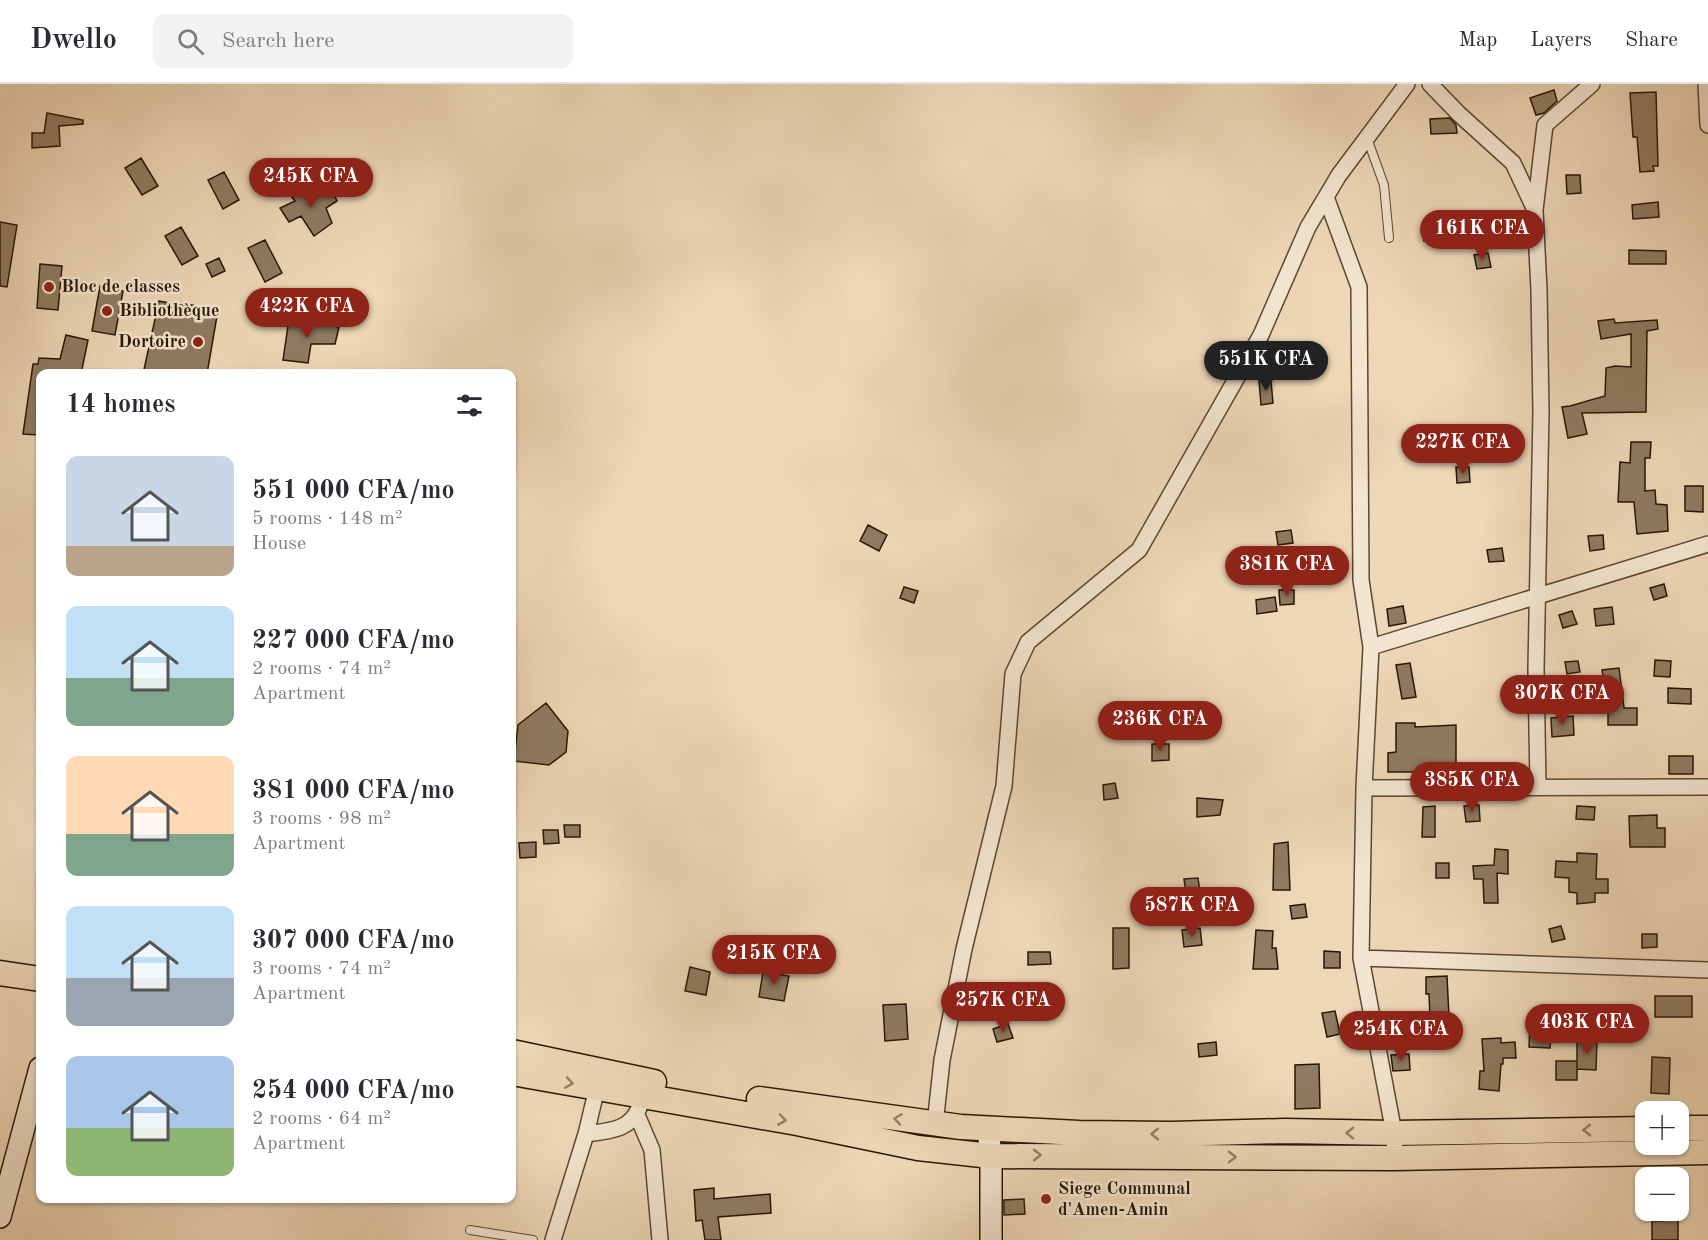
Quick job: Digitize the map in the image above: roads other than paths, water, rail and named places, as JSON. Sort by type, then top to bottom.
[{"type":"main road","points":[[0,973],[36,978]]},
{"type":"main road","points":[[516,1053],[661,1084],[817,1109],[988,1129],[1102,1133],[1285,1131],[1394,1133],[1635,1129]]},
{"type":"main road","points":[[516,1074],[597,1088],[641,1105],[797,1123],[918,1148],[991,1156],[1395,1158],[1708,1152]]},
{"type":"main road","points":[[1689,1128],[1708,1128]]},
{"type":"street","points":[[935,1124],[942,1060],[964,949],[1004,786],[1012,674],[1028,642],[1139,550],[1261,335],[1308,227],[1339,175],[1407,84]]},
{"type":"street","points":[[1430,84],[1513,163],[1535,210]]},
{"type":"street","points":[[1538,788],[1537,597],[1540,412],[1539,290],[1535,210],[1545,125],[1592,84]]},
{"type":"street","points":[[1706,84],[1708,125]]},
{"type":"street","points":[[1326,197],[1359,286],[1361,580],[1371,647],[1364,788],[1361,958],[1394,1133],[1395,1158]]},
{"type":"street","points":[[1371,647],[1708,544]]},
{"type":"street","points":[[1364,788],[1708,787]]},
{"type":"street","points":[[1361,958],[1708,970]]},
{"type":"street","points":[[0,1217],[36,1083]]},
{"type":"street","points":[[553,1240],[586,1134],[597,1088]]},
{"type":"street","points":[[586,1134],[617,1130],[641,1105]]},
{"type":"street","points":[[641,1105],[652,1150],[660,1240]]},
{"type":"street","points":[[988,1129],[991,1156],[991,1240]]},
{"type":"lane","points":[[1367,138],[1384,185],[1389,238]]},
{"type":"lane","points":[[470,1230],[533,1240]]},
{"type":"place","name":"Bloc de classes","points":[[49,287]]},
{"type":"place","name":"Bibliothèque","points":[[107,311]]},
{"type":"place","name":"Dortoire","points":[[198,342]]},
{"type":"place","name":"Siege Communal d'Amen-Amin","points":[[1046,1199]]}]
